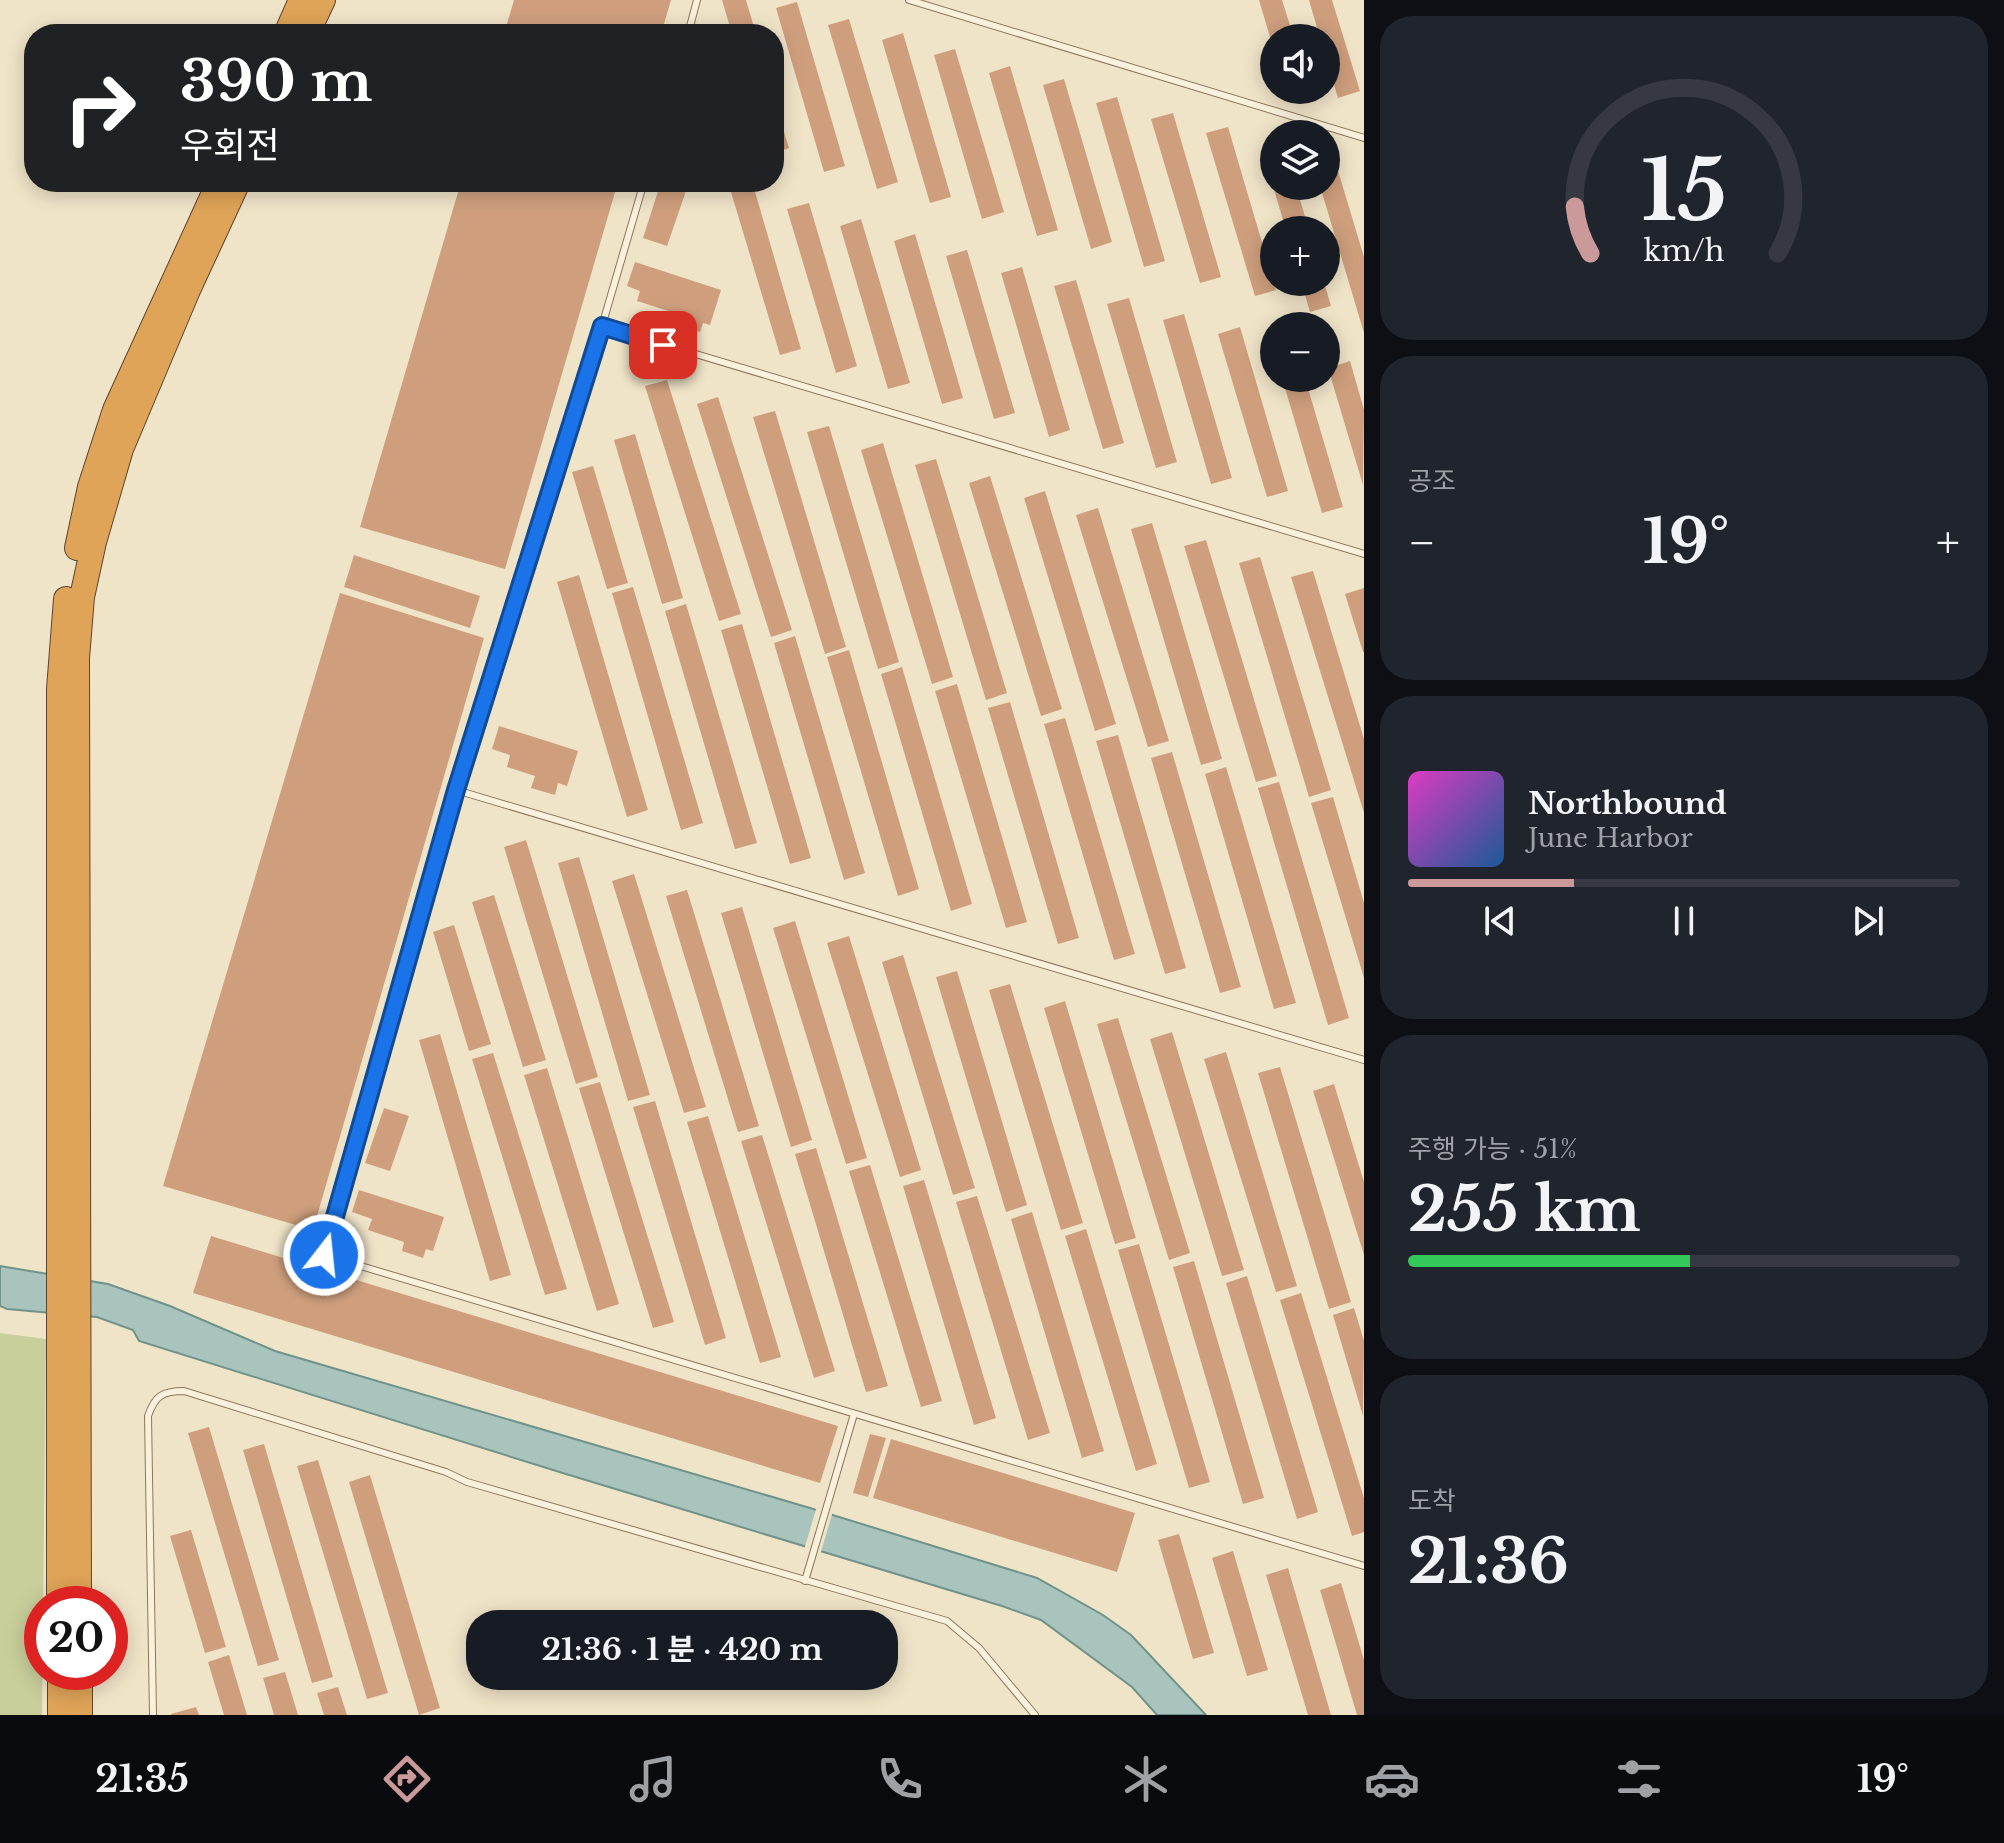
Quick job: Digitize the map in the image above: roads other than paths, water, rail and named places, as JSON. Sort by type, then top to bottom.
[{"type":"highway","points":[[290,24],[301,0]]},
{"type":"highway","points":[[312,24],[323,0]]},
{"type":"highway","points":[[69,1247],[59,689],[67,598],[90,487],[115,410],[214,192]]},
{"type":"highway","points":[[60,1586],[68,1340],[77,658],[82,597],[94,542],[121,449],[233,192]]},
{"type":"highway","points":[[68,1340],[78,1586]]},
{"type":"highway","points":[[60,1690],[60,1715]]},
{"type":"highway","points":[[80,1690],[80,1715]]},
{"type":"lane","points":[[691,24],[697,0]]},
{"type":"lane","points":[[909,0],[1364,138]]},
{"type":"lane","points":[[641,192],[456,790],[324,1255],[1364,1566]]},
{"type":"lane","points":[[602,326],[1364,554]]},
{"type":"lane","points":[[456,790],[1364,1060]]},
{"type":"lane","points":[[153,1715],[148,1416],[153,1401],[160,1394],[172,1391],[184,1391],[446,1472],[467,1482],[947,1621],[979,1648],[1035,1715]]},
{"type":"lane","points":[[805,1581],[854,1414]]},
{"type":"water","points":[[0,1266],[108,1284],[170,1306],[275,1351],[1037,1578],[1103,1615],[1131,1635],[1206,1715],[1157,1715],[1132,1687],[1041,1620],[1002,1606],[139,1341],[133,1330],[97,1317],[7,1309],[0,1306]]}]
